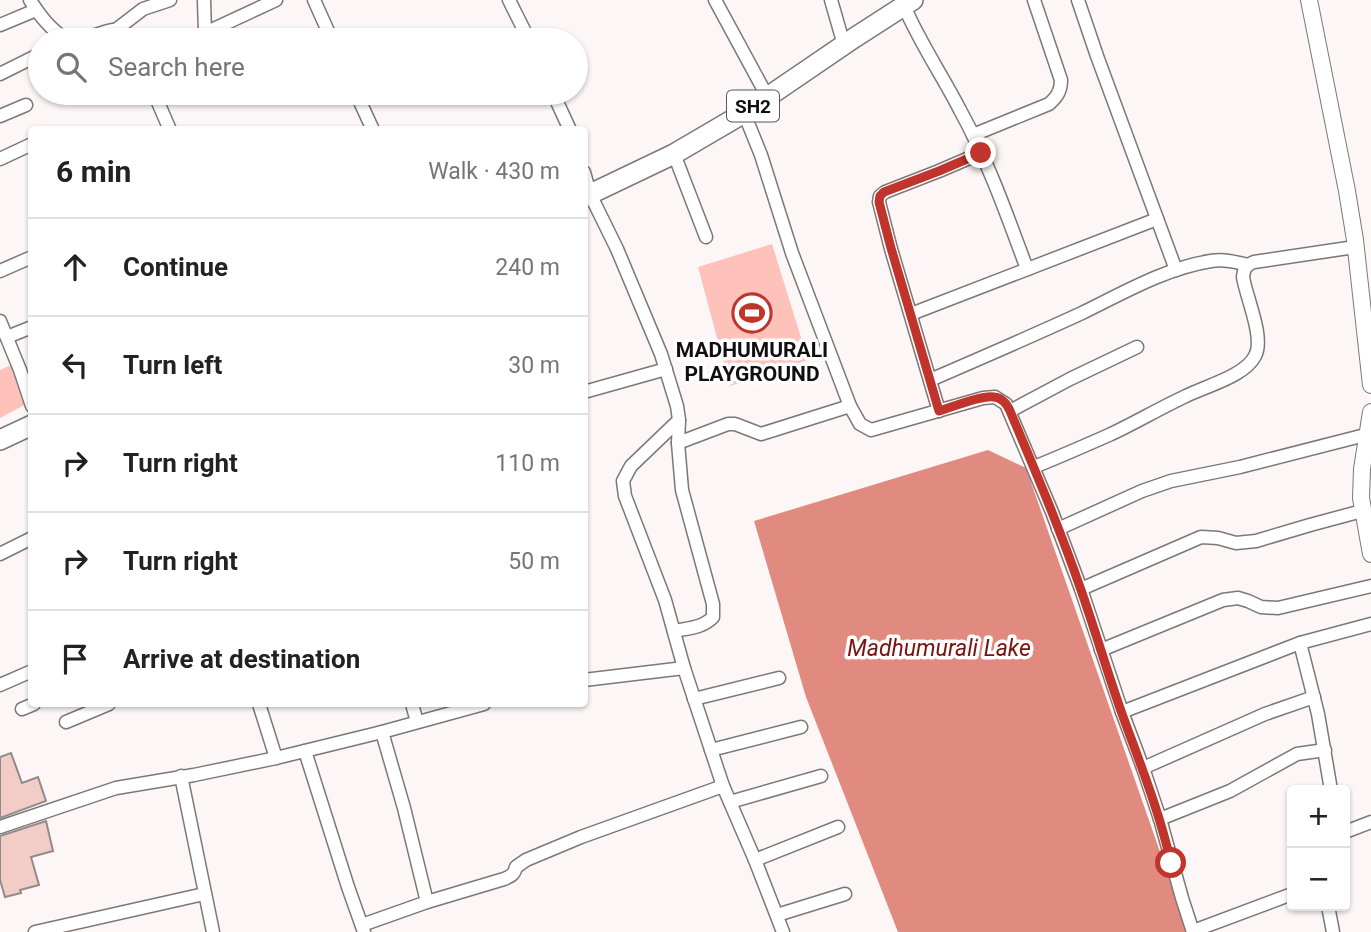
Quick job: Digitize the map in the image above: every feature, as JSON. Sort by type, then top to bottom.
[{"type":"main road","name":"SH2","points":[[588,195],[674,154],[744,113],[909,3]]},
{"type":"main road","points":[[0,440],[28,427]]},
{"type":"street","points":[[118,28],[144,9],[170,0]]},
{"type":"street","points":[[204,0],[205,28]]},
{"type":"street","points":[[216,28],[276,0]]},
{"type":"street","points":[[314,0],[327,28]]},
{"type":"street","points":[[509,0],[523,28]]},
{"type":"street","points":[[715,0],[767,96]]},
{"type":"street","points":[[831,0],[844,45]]},
{"type":"street","points":[[973,135],[1049,104],[1061,88],[1058,69],[1034,0]]},
{"type":"street","points":[[1078,0],[1176,270]]},
{"type":"street","points":[[1309,0],[1347,191],[1371,385]]},
{"type":"street","points":[[909,3],[924,48],[961,111],[992,177],[1027,269]]},
{"type":"street","points":[[0,25],[33,5],[52,28]]},
{"type":"street","points":[[0,74],[28,60]]},
{"type":"street","points":[[0,116],[26,105]]},
{"type":"street","points":[[159,105],[168,126]]},
{"type":"street","points":[[362,105],[371,126]]},
{"type":"street","points":[[559,105],[568,126]]},
{"type":"street","points":[[744,113],[761,155],[792,253],[850,405],[860,424],[871,430],[983,398],[995,397],[1006,404],[1010,411],[1058,529],[1143,768],[1193,932],[1287,896]]},
{"type":"street","points":[[0,159],[28,146]]},
{"type":"street","points":[[939,411],[879,202],[884,192],[981,153]]},
{"type":"street","points":[[674,154],[706,237]]},
{"type":"street","points":[[588,197],[617,249],[661,354],[677,406],[682,490],[713,604],[713,617],[701,626],[674,631]]},
{"type":"street","points":[[911,314],[1157,219]]},
{"type":"street","points":[[1034,467],[1109,435],[1241,371],[1249,364],[1256,355],[1258,346],[1243,277],[1244,269],[1248,265],[1355,247]]},
{"type":"street","points":[[0,271],[28,259]]},
{"type":"street","points":[[930,380],[1176,270],[1212,260],[1248,265]]},
{"type":"street","points":[[0,321],[28,394]]},
{"type":"street","points":[[7,337],[28,329]]},
{"type":"street","points":[[1010,411],[1137,347]]},
{"type":"street","points":[[588,391],[666,369]]},
{"type":"street","points":[[678,443],[728,424],[761,434],[850,405]]},
{"type":"street","points":[[1371,412],[1360,498],[1371,554]]},
{"type":"street","points":[[679,420],[631,466],[623,481],[625,496],[665,600],[684,668],[723,786],[783,932]]},
{"type":"street","points":[[1058,529],[1142,491],[1171,481],[1240,467],[1369,434]]},
{"type":"street","points":[[1080,589],[1201,537],[1236,543],[1256,541],[1362,511]]},
{"type":"street","points":[[0,554],[28,540]]},
{"type":"street","points":[[1101,650],[1223,600],[1238,598],[1261,607],[1278,608],[1371,586]]},
{"type":"street","points":[[1122,712],[1300,643],[1371,624]]},
{"type":"street","points":[[1300,643],[1314,697],[1330,785]]},
{"type":"street","points":[[588,680],[684,668]]},
{"type":"street","points":[[0,685],[28,673]]},
{"type":"street","points":[[694,699],[779,678]]},
{"type":"street","points":[[1143,768],[1265,714],[1314,697]]},
{"type":"street","points":[[66,722],[96,707]]},
{"type":"street","points":[[260,707],[276,758]]},
{"type":"street","points":[[413,707],[417,722]]},
{"type":"street","points":[[0,827],[116,788],[276,758],[473,707]]},
{"type":"street","points":[[711,750],[802,727]]},
{"type":"street","points":[[382,732],[427,902]]},
{"type":"street","points":[[1160,820],[1230,791],[1297,754],[1325,750]]},
{"type":"street","points":[[305,751],[363,928],[427,902],[505,879],[515,873],[516,867],[526,860],[581,837],[723,786]]},
{"type":"street","points":[[181,776],[213,932]]},
{"type":"street","points":[[730,802],[821,776]]},
{"type":"street","points":[[1350,830],[1371,822]]},
{"type":"street","points":[[755,860],[838,827]]},
{"type":"street","points":[[35,932],[204,894]]},
{"type":"street","points":[[777,915],[845,894]]},
{"type":"street","points":[[1329,911],[1333,932]]},
{"type":"shaded area","name":"MADHUMURALI PLAYGROUND","points":[[772,244],[808,360],[730,386],[698,267]]},
{"type":"shaded area","points":[[11,365],[28,403],[0,418],[0,370]]},
{"type":"water","name":"Madhumurali Lake","points":[[988,450],[1026,468],[1188,932],[898,932],[806,697],[754,521]]},
{"type":"building","points":[[11,753],[22,783],[38,777],[46,801],[0,818],[0,757]]},
{"type":"building","points":[[46,821],[53,851],[31,857],[39,885],[5,897],[0,880],[0,836]]},
{"type":"place","name":"MADHUMURALI PLAYGROUND","points":[[752,313]]},
{"type":"route","points":[[981,153],[884,192],[880,196],[879,202],[891,248],[939,411],[995,397],[1001,399],[1010,411],[1052,512],[1080,589],[1143,768],[1171,863]]}]
